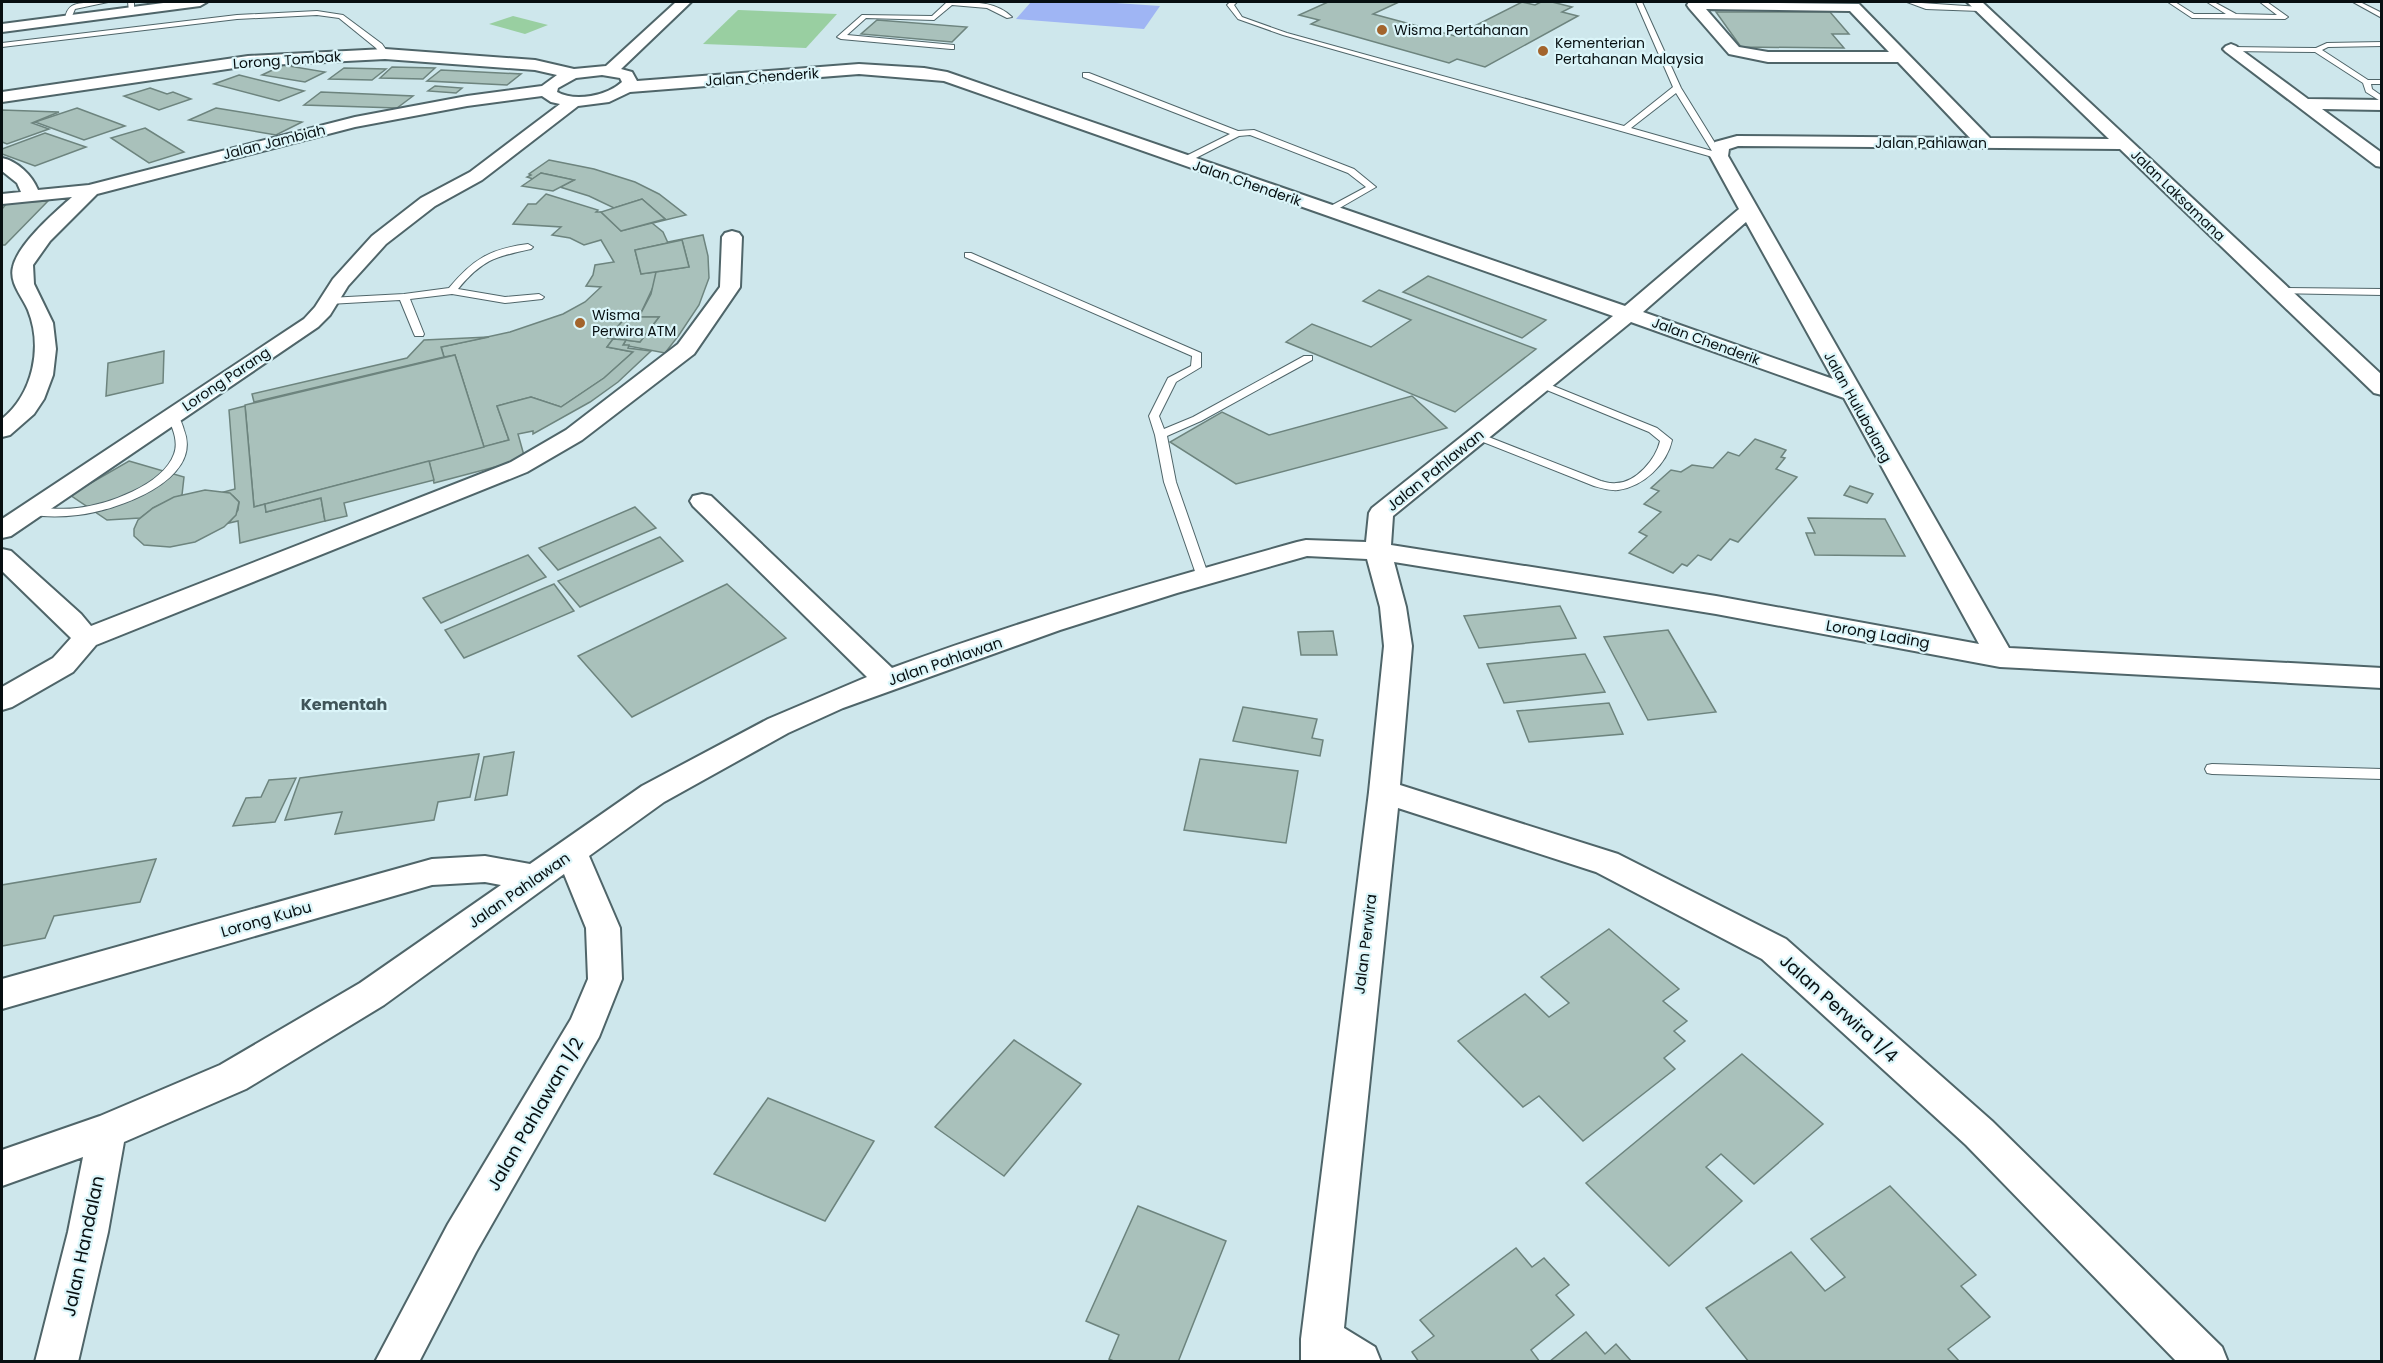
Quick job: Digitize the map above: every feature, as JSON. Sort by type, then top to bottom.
[{"type":"street","points":[[2,28],[68,20],[131,6],[200,2]]},
{"type":"street","points":[[610,71],[684,2]]},
{"type":"street","points":[[1903,57],[1768,57],[1734,51],[1694,5],[1854,8],[1903,57],[1985,143]]},
{"type":"street","name":"Jalan Laksamana","points":[[1977,5],[2382,388]]},
{"type":"street","points":[[2231,49],[2382,162]]},
{"type":"street","name":"Lorong Tombak","points":[[2,97],[248,62],[385,54],[535,65],[574,74]]},
{"type":"street","name":"Jalan Chenderik","points":[[575,101],[600,99],[627,87],[859,69],[946,76],[1183,161],[1629,313],[1850,393]]},
{"type":"street","points":[[534,111],[550,93],[556,81],[574,74],[610,71],[626,75],[630,83],[627,87]]},
{"type":"street","points":[[550,93],[575,101]]},
{"type":"street","name":"Jalan Jambiah","points":[[2,199],[91,190],[355,122],[466,101],[550,93]]},
{"type":"street","name":"Lorong Parang","points":[[2,530],[311,324],[323,311],[340,283],[379,240],[428,202],[476,176],[575,101]]},
{"type":"street","points":[[2304,104],[2382,105]]},
{"type":"street","name":"Jalan Pahlawan","points":[[1719,156],[1721,146],[1737,141],[2125,144]]},
{"type":"street","name":"Jalan Hulubalang","points":[[1719,156],[2000,657]]},
{"type":"street","points":[[2,163],[25,180],[32,196]]},
{"type":"street","name":"Lorong Parang","points":[[428,202],[450,173],[460,166]]},
{"type":"street","points":[[2,430],[27,409],[40,383],[46,359],[39,313],[25,288],[23,265],[42,239],[75,203],[91,190]]},
{"type":"street","name":"Jalan Pahlawan","points":[[2,1168],[107,1131],[233,1077],[372,994],[653,794],[778,726],[833,701],[1050,624],[1306,548],[1378,551],[1381,513],[1629,313],[1749,210]]},
{"type":"street","points":[[2,700],[63,665],[86,638],[519,467],[574,435],[686,349],[730,287],[732,237]]},
{"type":"street","points":[[1704,248],[1743,245],[1776,258]]},
{"type":"street","points":[[702,501],[888,681]]},
{"type":"street","name":"Lorong Lading","points":[[1378,551],[1716,605],[2000,657],[2382,678]]},
{"type":"street","name":"Jalan Perwira","points":[[1360,1362],[1322,1350],[1398,646],[1393,607],[1378,551]]},
{"type":"street","points":[[2,557],[70,620],[86,638]]},
{"type":"street","name":"Jalan Perwira 1/4","points":[[1384,792],[1607,863],[1774,950],[1979,1133],[2207,1362]]},
{"type":"street","name":"Jalan Pahlawan 1/2","points":[[396,1362],[462,1238],[586,1026],[604,979],[603,928],[572,853]]},
{"type":"street","name":"Lorong Kubu","points":[[2,994],[432,872],[485,869],[534,878]]},
{"type":"street","name":"Jalan Handalan","points":[[56,1362],[88,1232],[107,1131]]},
{"type":"lane","points":[[68,20],[69,11],[73,7],[105,2]]},
{"type":"lane","points":[[951,47],[841,37],[864,16],[934,18],[950,2],[984,5],[1000,10],[1009,17]]},
{"type":"lane","points":[[1234,2],[1230,5],[1239,18],[1285,34],[1719,156]]},
{"type":"lane","name":"Jalan Hulubalang","points":[[1639,2],[1677,88],[1719,156]]},
{"type":"lane","points":[[1910,2],[1926,7],[1977,5]]},
{"type":"lane","points":[[2171,2],[2192,16],[2285,16],[2263,2]]},
{"type":"lane","points":[[2211,2],[2234,16]]},
{"type":"lane","points":[[2356,2],[2382,16]]},
{"type":"lane","points":[[2,45],[205,21],[317,13],[341,16],[379,46],[385,54]]},
{"type":"lane","points":[[2231,49],[2317,50],[2327,45],[2382,44]]},
{"type":"lane","points":[[2317,50],[2367,82],[2382,82]]},
{"type":"lane","points":[[1086,75],[1238,134]]},
{"type":"lane","points":[[2367,82],[2369,90],[2382,100]]},
{"type":"lane","points":[[1625,129],[1677,88]]},
{"type":"lane","points":[[1183,161],[1238,134],[1251,132],[1351,171],[1372,187],[1328,211]]},
{"type":"lane","points":[[452,291],[469,269],[488,256],[506,249],[528,247]]},
{"type":"lane","points":[[969,255],[1197,355],[1196,367],[1172,380],[1154,416],[1161,435],[1170,482],[1203,577]]},
{"type":"lane","points":[[329,301],[405,297],[452,291],[505,300],[539,297]]},
{"type":"lane","points":[[2279,291],[2382,292]]},
{"type":"lane","points":[[405,297],[418,334]]},
{"type":"lane","points":[[1161,435],[1197,419],[1308,358]]},
{"type":"lane","points":[[1477,436],[1598,484],[1616,487],[1628,483],[1655,464],[1665,451],[1666,440],[1653,430],[1541,384]]},
{"type":"lane","points":[[28,512],[77,512],[117,504],[163,478],[179,458],[182,438],[172,415]]},
{"type":"lane","points":[[2212,769],[2382,774]]},
{"type":"green space","points":[[738,10],[837,14],[806,48],[703,44]]},
{"type":"green space","points":[[513,16],[548,25],[525,34],[489,24]]},
{"type":"water","points":[[1031,2],[1101,2],[1160,6],[1144,29],[1016,19]]},
{"type":"building","name":"Wisma Pertahanan","points":[[1328,2],[1399,2],[1373,14],[1455,36],[1522,2],[1535,5],[1541,2],[1552,2],[1572,7],[1562,12],[1578,16],[1485,67],[1457,59],[1449,63],[1311,24],[1319,20],[1299,15]]},
{"type":"building","points":[[1716,12],[1830,12],[1849,34],[1832,34],[1844,48],[1741,47]]},
{"type":"building","points":[[877,20],[967,27],[952,42],[861,34]]},
{"type":"building","points":[[283,65],[325,72],[305,82],[262,75]]},
{"type":"building","points":[[392,67],[435,68],[423,79],[380,78]]},
{"type":"building","points":[[344,68],[386,69],[372,80],[329,79]]},
{"type":"building","points":[[441,70],[521,74],[507,85],[427,81]]},
{"type":"building","points":[[239,75],[304,91],[279,101],[214,84]]},
{"type":"building","points":[[435,86],[462,88],[456,93],[428,91]]},
{"type":"building","points":[[150,88],[167,94],[173,92],[191,99],[159,110],[124,96]]},
{"type":"building","points":[[321,92],[413,96],[397,108],[304,105]]},
{"type":"building","points":[[77,108],[125,126],[84,140],[35,122]]},
{"type":"building","points":[[216,108],[302,122],[276,135],[189,120]]},
{"type":"building","points":[[2,110],[59,112],[32,123],[49,129],[7,144],[2,142]]},
{"type":"building","points":[[145,128],[184,152],[149,163],[111,138]]},
{"type":"building","points":[[45,133],[86,147],[35,166],[2,154],[2,149]]},
{"type":"building","points":[[549,160],[594,169],[635,182],[659,194],[686,215],[653,223],[665,219],[642,199],[614,208],[589,196],[560,187],[574,180],[541,173],[533,179],[527,177]]},
{"type":"building","points":[[541,173],[574,180],[553,191],[522,186]]},
{"type":"building","name":"Wisma Perwira ATM","points":[[546,194],[598,210],[596,212],[601,212],[621,231],[652,223],[663,232],[668,243],[635,250],[641,274],[656,272],[655,283],[639,317],[626,317],[608,338],[613,339],[607,347],[633,352],[604,378],[561,407],[531,397],[497,406],[509,440],[484,447],[455,355],[444,357],[441,347],[510,332],[563,314],[585,302],[601,287],[586,286],[593,275],[595,265],[614,262],[601,240],[584,245],[570,238],[552,235],[561,227],[513,224],[528,204],[536,204]]},
{"type":"building","points":[[642,199],[665,219],[621,231],[601,212]]},
{"type":"building","points":[[48,201],[5,245],[2,245],[2,209],[7,203]]},
{"type":"building","points":[[703,235],[708,256],[709,278],[699,305],[679,335],[665,353],[623,345],[626,340],[640,342],[659,317],[639,317],[651,294],[656,272],[689,267],[682,240],[668,242]]},
{"type":"building","points":[[682,240],[689,267],[641,274],[635,250]]},
{"type":"building","points":[[1428,276],[1546,320],[1522,338],[1403,292]]},
{"type":"building","points":[[1379,290],[1536,349],[1455,412],[1286,342],[1312,324],[1371,347],[1411,320],[1363,301]]},
{"type":"building","points":[[626,317],[659,317],[640,342],[608,338]]},
{"type":"building","points":[[489,337],[441,347],[444,357],[254,402],[252,394],[407,358],[424,340]]},
{"type":"building","points":[[613,339],[626,340],[623,345],[629,345],[628,348],[651,351],[618,382],[590,402],[533,434],[533,431],[518,434],[525,459],[434,483],[429,461],[509,440],[497,406],[531,397],[561,407],[604,378],[633,352],[607,347]]},
{"type":"building","points":[[164,351],[163,383],[106,396],[108,363]]},
{"type":"building","points":[[455,355],[484,447],[254,507],[245,405]]},
{"type":"building","points":[[1412,396],[1447,428],[1236,484],[1170,442],[1222,412],[1269,435]]},
{"type":"building","points":[[245,406],[254,507],[265,504],[266,512],[321,498],[325,521],[240,543],[238,521],[229,523],[238,510],[239,502],[224,492],[235,489],[229,410]]},
{"type":"building","points":[[1755,439],[1786,450],[1781,457],[1785,458],[1776,469],[1797,477],[1738,542],[1730,539],[1711,560],[1698,555],[1687,566],[1682,564],[1673,573],[1629,553],[1647,536],[1639,532],[1661,512],[1644,504],[1659,491],[1651,488],[1671,470],[1681,472],[1692,465],[1713,468],[1728,452],[1739,456]]},
{"type":"building","points":[[129,461],[184,477],[182,495],[153,508],[140,518],[107,520],[70,495]]},
{"type":"building","points":[[429,461],[434,480],[344,503],[347,516],[325,521],[321,498],[266,512],[265,504]]},
{"type":"building","points":[[1850,486],[1873,494],[1867,503],[1844,495]]},
{"type":"building","points":[[205,490],[230,493],[239,502],[236,515],[224,527],[195,542],[170,547],[144,545],[134,536],[138,520],[153,508],[174,497]]},
{"type":"building","points":[[635,507],[656,528],[558,570],[539,548]]},
{"type":"building","points":[[1808,518],[1885,519],[1905,556],[1815,555],[1806,533],[1815,533]]},
{"type":"building","points":[[660,537],[683,561],[580,607],[558,581]]},
{"type":"building","points":[[528,555],[546,577],[441,623],[423,598]]},
{"type":"building","points":[[554,584],[574,611],[464,658],[445,630]]},
{"type":"building","points":[[727,584],[786,638],[632,717],[578,656]]},
{"type":"building","points":[[1560,606],[1576,638],[1479,648],[1464,616]]},
{"type":"building","points":[[1668,630],[1716,712],[1648,720],[1604,637]]},
{"type":"building","points":[[1333,631],[1337,655],[1301,655],[1298,632]]},
{"type":"building","points":[[1585,654],[1605,692],[1504,703],[1487,664]]},
{"type":"building","points":[[1609,703],[1623,734],[1529,742],[1517,711]]},
{"type":"building","points":[[1243,707],[1317,719],[1312,738],[1323,740],[1320,756],[1233,741]]},
{"type":"building","points":[[514,752],[507,795],[475,800],[484,757]]},
{"type":"building","points":[[479,754],[470,797],[438,802],[434,820],[335,834],[342,812],[285,820],[300,778]]},
{"type":"building","points":[[1200,759],[1298,771],[1286,843],[1184,830]]},
{"type":"building","points":[[296,778],[275,822],[233,826],[246,798],[261,797],[269,780]]},
{"type":"building","points":[[156,859],[140,902],[54,916],[45,938],[2,946],[2,885]]},
{"type":"building","points":[[1609,929],[1679,989],[1663,1001],[1687,1021],[1674,1031],[1685,1041],[1664,1058],[1675,1069],[1583,1141],[1539,1096],[1523,1107],[1458,1041],[1525,994],[1549,1017],[1569,1003],[1541,977]]},
{"type":"building","points":[[1014,1040],[1081,1084],[1004,1176],[935,1127]]},
{"type":"building","points":[[1742,1054],[1823,1124],[1754,1184],[1721,1154],[1706,1167],[1742,1201],[1669,1266],[1586,1183]]},
{"type":"building","points":[[768,1098],[874,1141],[825,1221],[714,1174]]},
{"type":"building","points":[[1890,1186],[1976,1275],[1961,1286],[1990,1317],[1948,1349],[1960,1362],[1749,1362],[1706,1308],[1791,1252],[1825,1291],[1845,1277],[1811,1239]]},
{"type":"building","points":[[1138,1206],[1226,1241],[1178,1362],[1116,1362],[1109,1359],[1119,1335],[1086,1321]]},
{"type":"building","points":[[1516,1248],[1532,1267],[1544,1258],[1569,1285],[1556,1295],[1574,1315],[1531,1350],[1540,1362],[1419,1362],[1412,1352],[1434,1336],[1420,1320]]},
{"type":"building","points":[[1586,1332],[1605,1354],[1616,1344],[1632,1362],[1549,1362]]},
{"type":"place","name":"Wisma Pertahanan","points":[[1382,30]]},
{"type":"place","name":"Kementerian Pertahanan Malaysia","points":[[1543,51]]},
{"type":"place","name":"Wisma Perwira ATM","points":[[580,323]]},
{"type":"district","name":"Kementah","points":[[344,704]]}]
